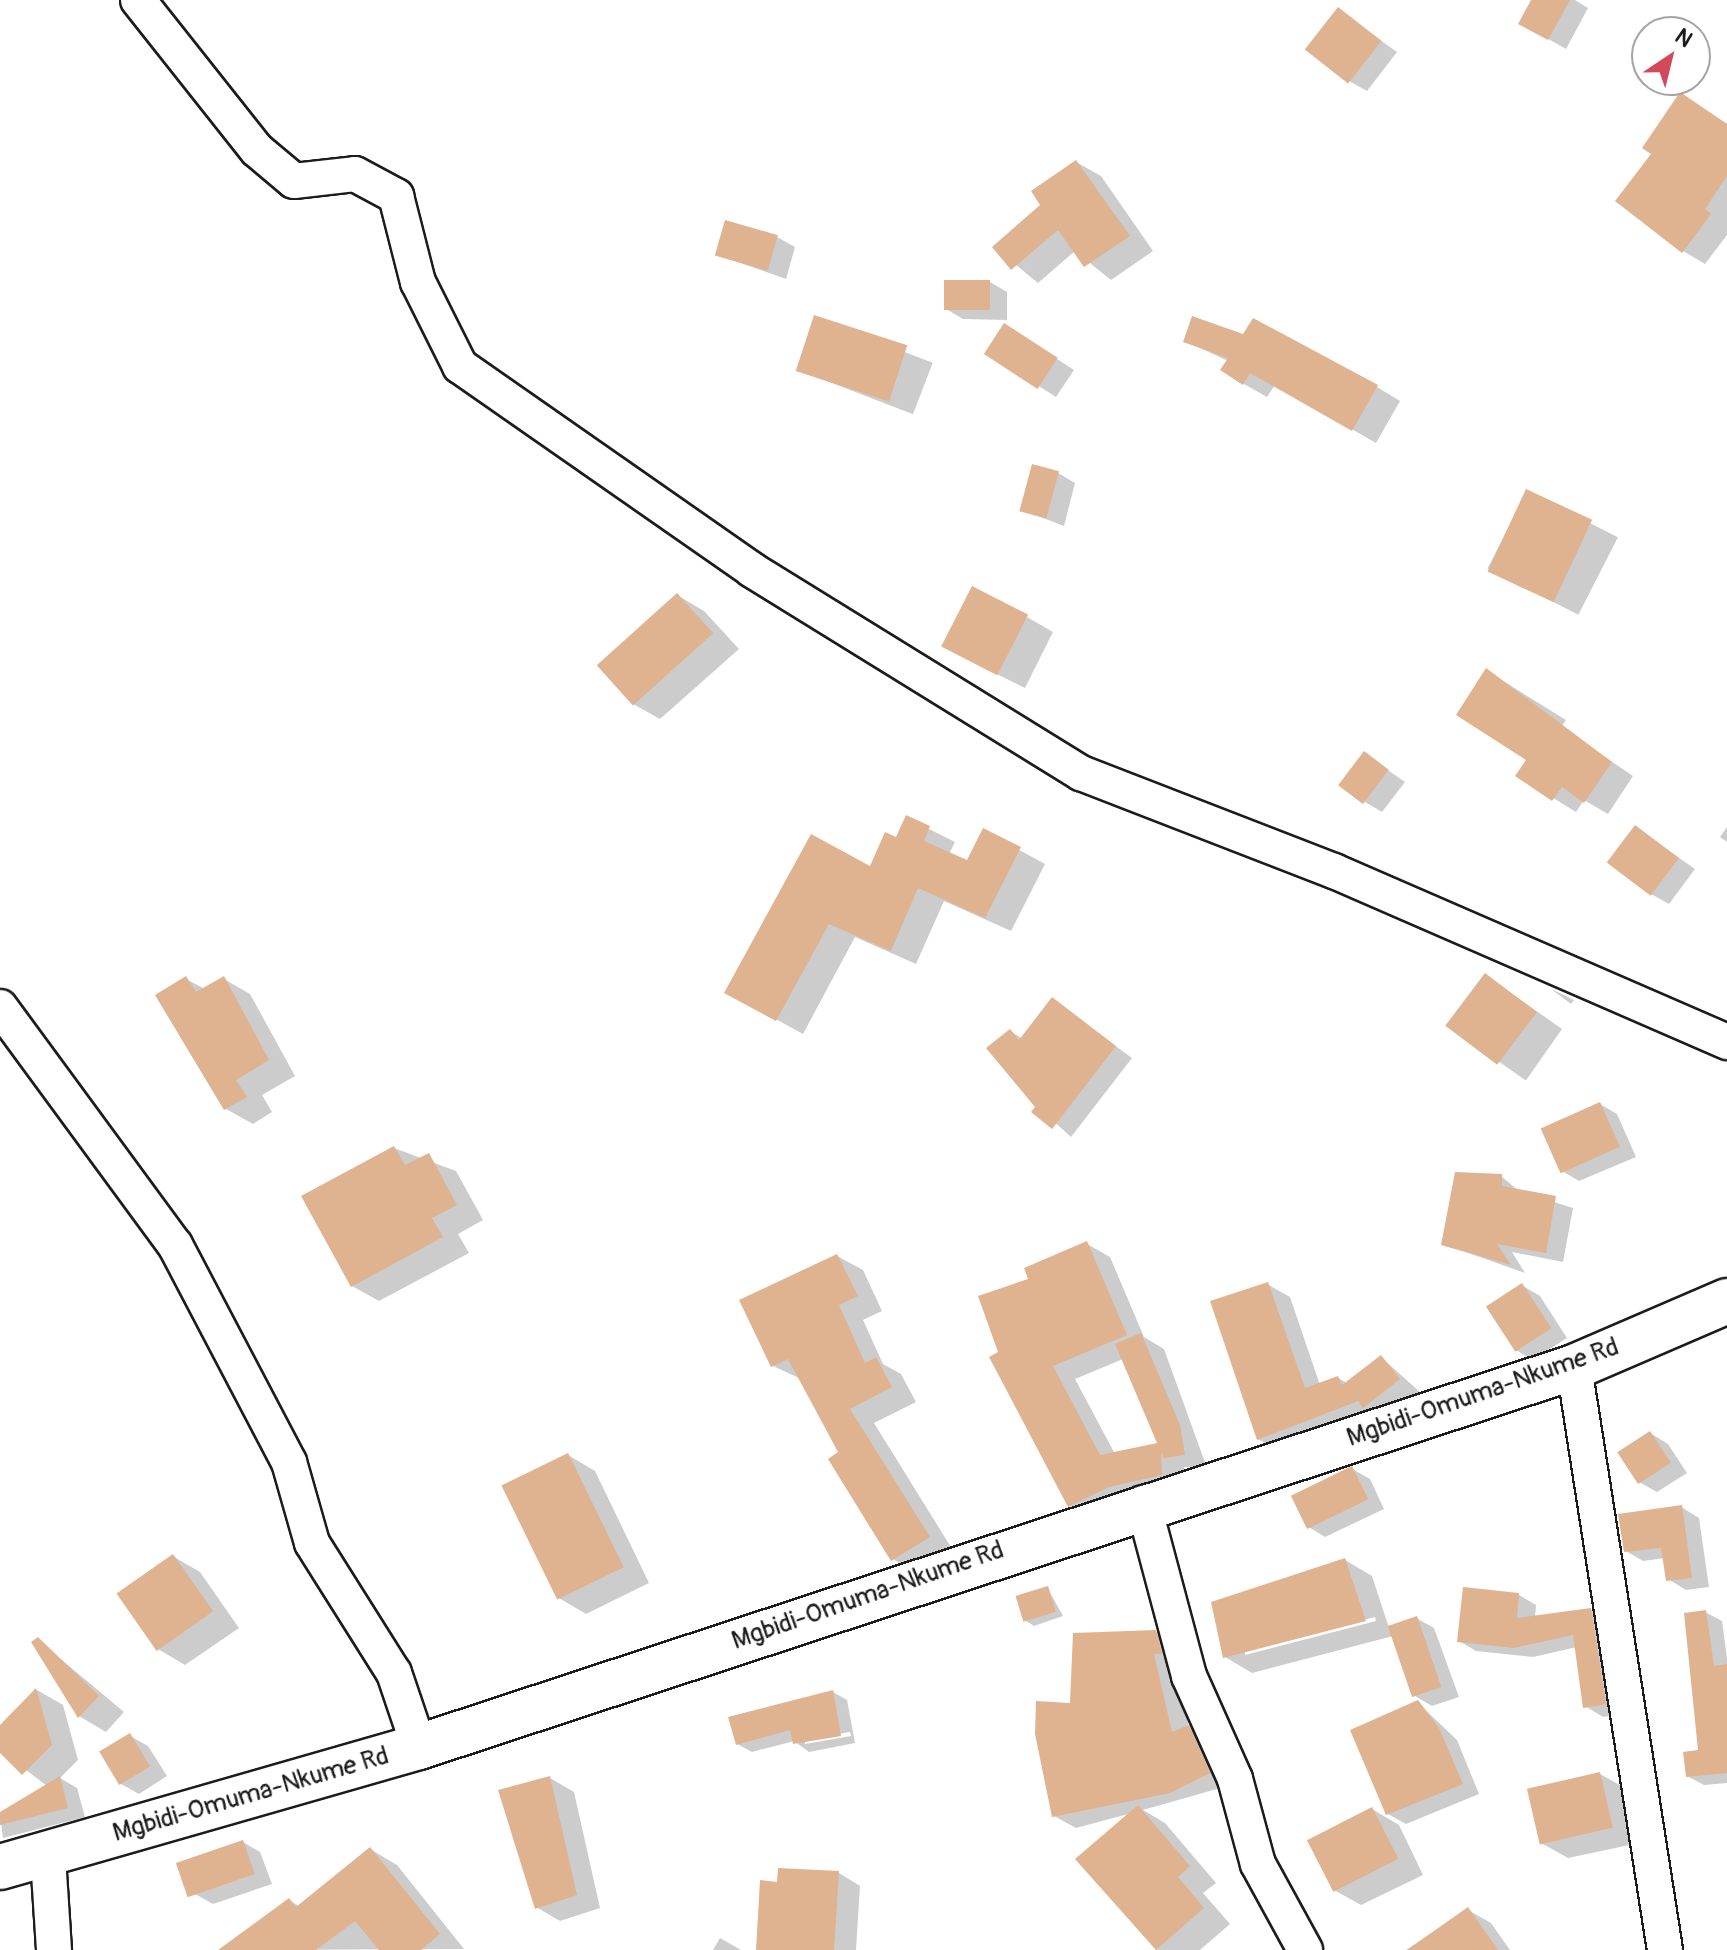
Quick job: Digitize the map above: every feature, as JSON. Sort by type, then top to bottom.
[{"type":"street","points":[[138,0],[257,150],[294,181],[355,174],[396,196],[418,282],[460,366],[752,570],[1081,773],[1334,871],[1727,1042]]},
{"type":"street","points":[[0,1007],[175,1245],[289,1462],[312,1543],[394,1673],[419,1747]]},
{"type":"street","name":"Mgbidi-Omuma-Nkume Rd","points":[[0,1867],[48,1857],[419,1747],[1143,1503],[1574,1367],[1727,1301]]},
{"type":"street","points":[[1574,1367],[1665,1950]]},
{"type":"street","points":[[1143,1503],[1189,1676],[1235,1779],[1258,1864],[1305,1950]]},
{"type":"street","points":[[48,1857],[54,1950]]},
{"type":"building","points":[[1531,0],[1570,0],[1548,40],[1518,24]]},
{"type":"building","points":[[1338,7],[1381,41],[1348,83],[1305,50]]},
{"type":"building","points":[[1677,96],[1686,96],[1727,124],[1727,176],[1705,209],[1711,214],[1682,253],[1615,201],[1651,154],[1642,148]]},
{"type":"building","points":[[1076,160],[1130,236],[1084,267],[1058,230],[1011,270],[992,247],[1040,205],[1031,191]]},
{"type":"building","points":[[725,220],[778,235],[768,271],[715,256]]},
{"type":"building","points":[[944,280],[990,280],[990,310],[944,310]]},
{"type":"building","points":[[814,315],[907,345],[889,401],[796,371]]},
{"type":"building","points":[[1192,316],[1243,334],[1253,318],[1378,385],[1352,431],[1250,373],[1243,385],[1220,370],[1228,358],[1183,342]]},
{"type":"building","points":[[1004,323],[1058,358],[1038,389],[984,354]]},
{"type":"building","points":[[1032,464],[1059,471],[1046,519],[1019,511]]},
{"type":"building","points":[[1526,489],[1592,520],[1554,602],[1488,571]]},
{"type":"building","points":[[972,586],[1028,615],[997,675],[941,647]]},
{"type":"building","points":[[677,593],[713,633],[633,705],[597,665]]},
{"type":"building","points":[[1486,668],[1612,762],[1584,803],[1562,787],[1552,801],[1515,776],[1526,760],[1456,715]]},
{"type":"building","points":[[1364,751],[1389,770],[1363,804],[1338,785]]},
{"type":"building","points":[[906,815],[930,826],[924,841],[967,860],[983,828],[1021,847],[985,918],[918,888],[891,951],[829,924],[776,1021],[724,993],[811,834],[870,866],[885,832],[896,837]]},
{"type":"building","points":[[1635,825],[1679,858],[1651,896],[1607,863]]},
{"type":"building","points":[[1485,973],[1537,1012],[1497,1065],[1445,1026]]},
{"type":"building","points":[[186,976],[196,992],[224,976],[269,1060],[236,1080],[247,1097],[224,1110],[155,995]]},
{"type":"building","points":[[1052,997],[1116,1046],[1052,1129],[1031,1112],[1035,1107],[986,1048],[1010,1029],[1019,1040]]},
{"type":"building","points":[[1600,1102],[1620,1147],[1561,1173],[1541,1128]]},
{"type":"building","points":[[394,1146],[405,1165],[429,1153],[457,1205],[432,1218],[443,1237],[351,1287],[301,1196]]},
{"type":"building","points":[[1455,1172],[1502,1174],[1502,1186],[1556,1196],[1546,1253],[1497,1244],[1511,1265],[1441,1245]]},
{"type":"building","points":[[1087,1241],[1127,1335],[1053,1366],[1100,1455],[1157,1443],[1115,1344],[1141,1333],[1180,1425],[1185,1455],[1164,1458],[1161,1452],[1162,1475],[1109,1487],[1068,1507],[989,1357],[998,1352],[978,1296],[1028,1279],[1024,1268]]},
{"type":"building","points":[[837,1254],[858,1296],[839,1305],[865,1363],[876,1357],[892,1387],[850,1409],[930,1537],[891,1561],[828,1459],[838,1452],[788,1359],[771,1367],[739,1300]]},
{"type":"building","points":[[1268,1282],[1305,1388],[1338,1376],[1342,1385],[1381,1355],[1400,1379],[1363,1408],[1358,1401],[1257,1440],[1210,1301]]},
{"type":"building","points":[[1522,1283],[1551,1328],[1515,1352],[1486,1306]]},
{"type":"building","points":[[1650,1431],[1671,1463],[1638,1484],[1617,1452]]},
{"type":"building","points":[[568,1453],[624,1567],[557,1600],[501,1485]]},
{"type":"building","points":[[1352,1466],[1368,1499],[1307,1529],[1291,1496]]},
{"type":"building","points":[[1682,1505],[1692,1578],[1666,1581],[1661,1548],[1624,1552],[1618,1514]]},
{"type":"building","points":[[173,1554],[213,1611],[157,1651],[116,1594]]},
{"type":"building","points":[[1345,1558],[1366,1621],[1223,1658],[1211,1602]]},
{"type":"building","points":[[1048,1586],[1056,1612],[1023,1622],[1015,1596]]},
{"type":"building","points":[[1463,1587],[1519,1593],[1517,1618],[1591,1608],[1606,1704],[1583,1708],[1573,1635],[1514,1648],[1457,1642]]},
{"type":"building","points":[[1706,1610],[1714,1666],[1727,1664],[1727,1773],[1686,1777],[1683,1752],[1698,1750],[1684,1613]]},
{"type":"building","points":[[1417,1616],[1441,1687],[1412,1697],[1388,1626]]},
{"type":"building","points":[[1156,1630],[1162,1654],[1154,1654],[1172,1732],[1189,1725],[1210,1773],[1170,1793],[1052,1817],[1035,1734],[1036,1701],[1070,1703],[1073,1633]]},
{"type":"building","points":[[38,1637],[99,1696],[78,1718],[31,1642]]},
{"type":"building","points":[[36,1688],[52,1745],[22,1775],[0,1753],[0,1725]]},
{"type":"building","points":[[833,1690],[841,1736],[793,1744],[790,1730],[736,1745],[728,1717]]},
{"type":"building","points":[[1418,1700],[1439,1728],[1463,1784],[1386,1815],[1350,1730]]},
{"type":"building","points":[[130,1733],[150,1766],[119,1785],[99,1752]]},
{"type":"building","points":[[1600,1772],[1613,1828],[1540,1844],[1527,1789]]},
{"type":"building","points":[[60,1776],[68,1808],[0,1825],[0,1812]]},
{"type":"building","points":[[550,1776],[577,1895],[535,1909],[498,1790]]},
{"type":"building","points":[[1138,1805],[1190,1866],[1178,1877],[1204,1908],[1156,1950],[1075,1859]]},
{"type":"building","points":[[1372,1807],[1398,1859],[1333,1892],[1307,1840]]},
{"type":"building","points":[[243,1840],[255,1874],[188,1897],[176,1863]]},
{"type":"building","points":[[370,1847],[440,1934],[421,1950],[379,1950],[355,1921],[316,1950],[218,1950],[289,1898],[296,1907]]},
{"type":"building","points":[[778,1868],[839,1871],[834,1950],[756,1950],[760,1880],[777,1882]]},
{"type":"building","points":[[1468,1907],[1498,1950],[1407,1950]]}]
